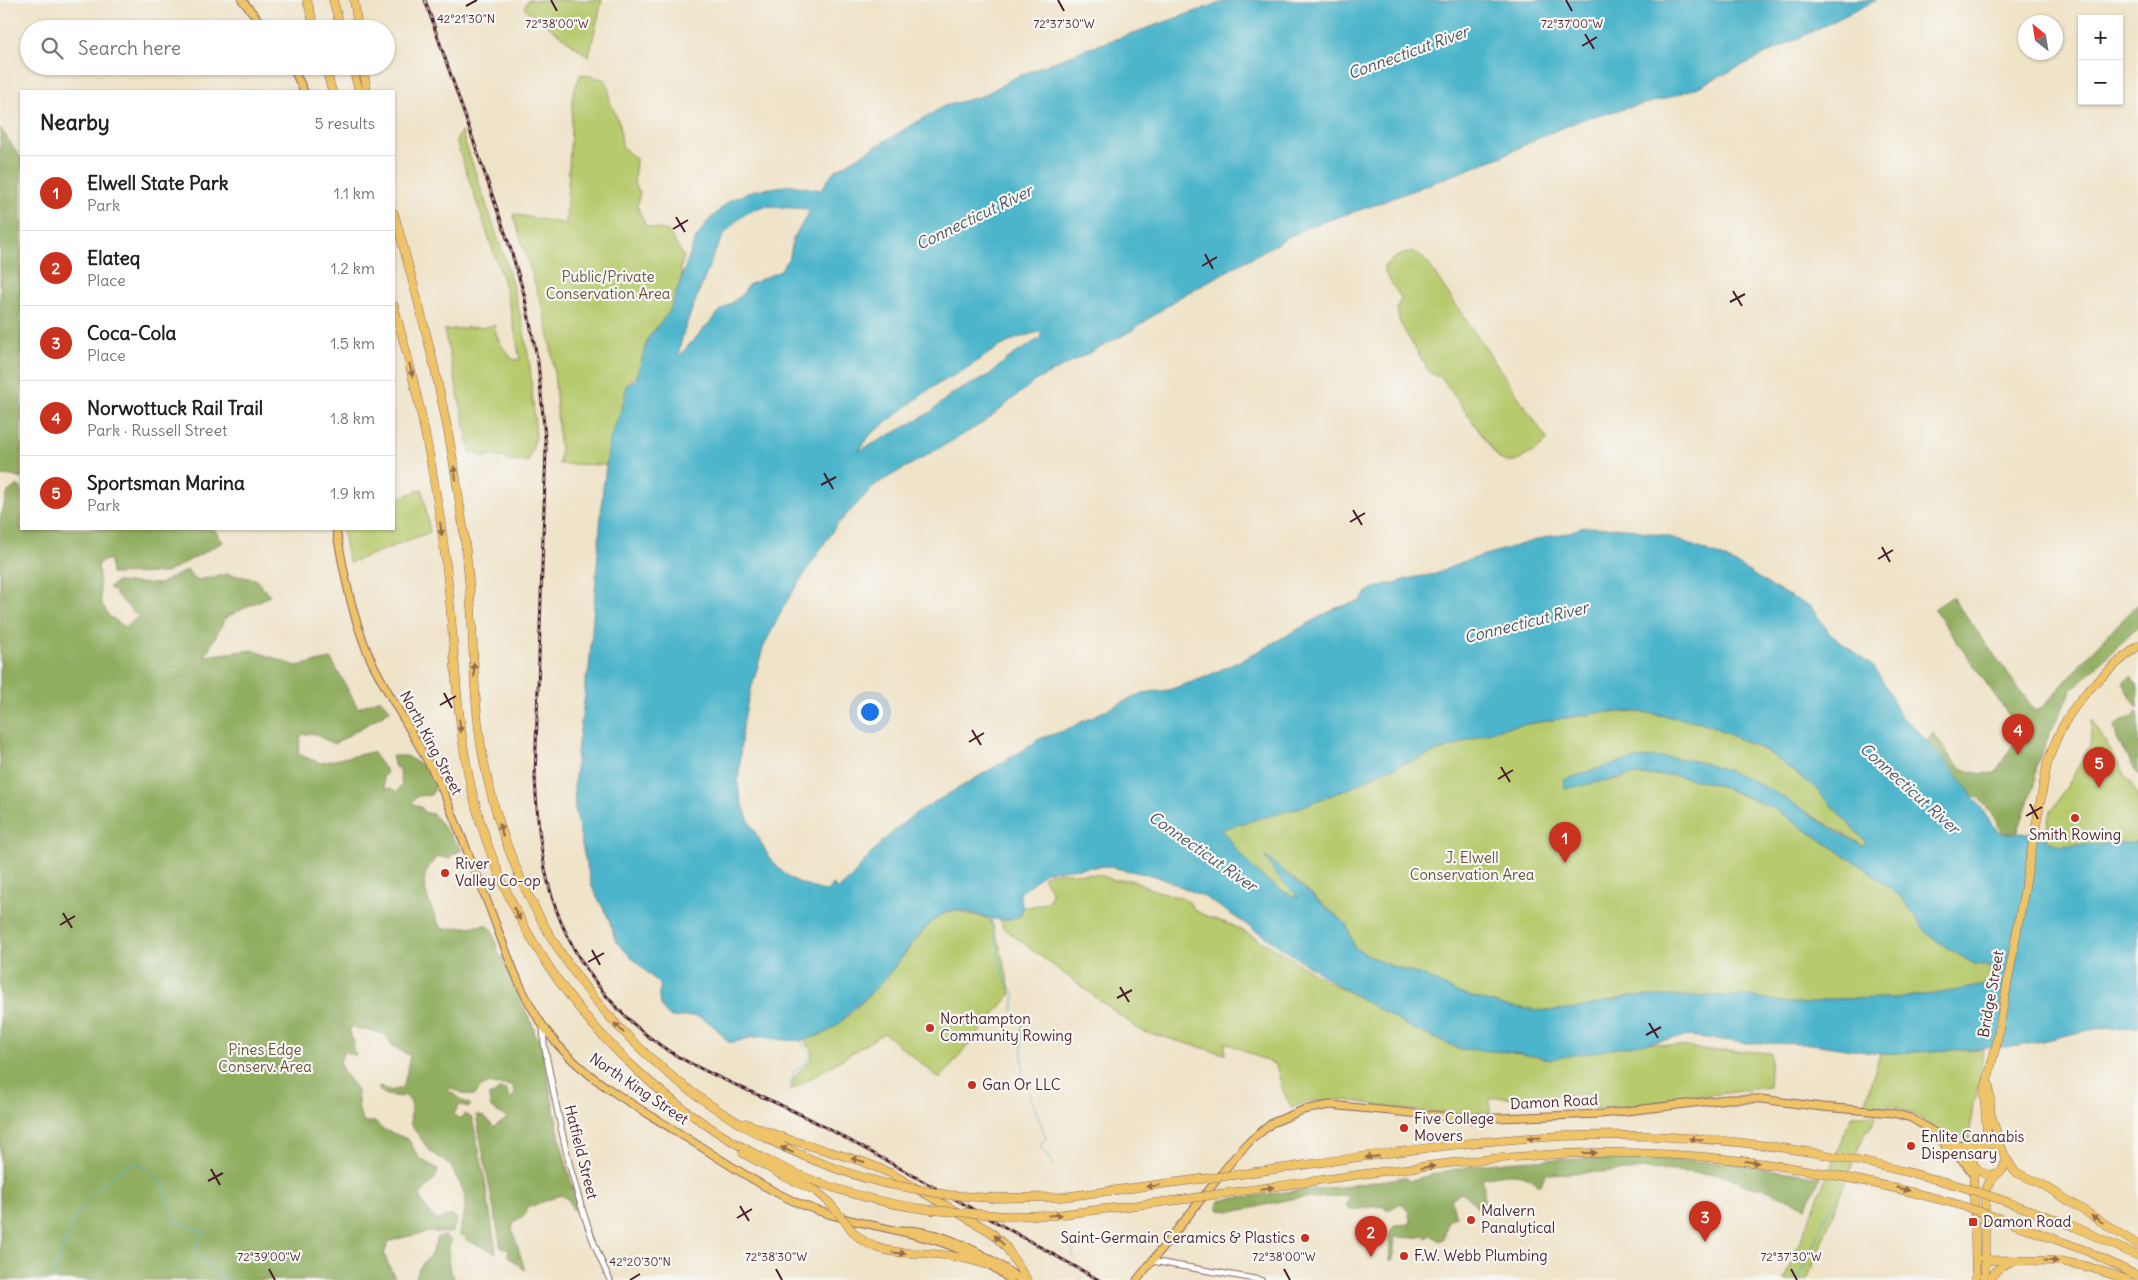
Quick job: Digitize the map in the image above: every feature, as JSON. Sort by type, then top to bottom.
[{"type":"highway","points":[[307,0],[313,20]]},
{"type":"highway","points":[[333,0],[339,20]]},
{"type":"highway","points":[[354,0],[357,20]]},
{"type":"highway","points":[[328,75],[332,90]]},
{"type":"highway","points":[[355,75],[359,90]]},
{"type":"highway","points":[[364,75],[367,90]]},
{"type":"highway","points":[[395,218],[430,342],[452,450],[467,559],[479,732],[487,777],[499,822],[525,889],[558,950],[602,1009],[654,1062],[702,1101],[755,1133],[816,1162],[883,1183],[948,1195],[992,1198],[1062,1197],[1482,1142],[1565,1136],[1642,1136],[1700,1139],[1764,1145],[1860,1161],[1960,1186],[2058,1220],[2138,1256]]},
{"type":"highway","points":[[395,310],[420,411],[435,488],[447,574],[463,746],[478,814],[495,866],[507,894],[537,949],[581,1013],[607,1042],[646,1079],[752,1158],[785,1177],[816,1191],[828,1201],[855,1234],[869,1245],[886,1252],[944,1255],[989,1265]]},
{"type":"highway","name":"Bridge Street","points":[[1980,1145],[1987,1130],[1983,1101],[2040,801],[2052,752],[2073,709],[2095,681],[2138,646]]},
{"type":"highway","points":[[654,1062],[711,1103],[748,1124],[784,1138],[875,1166],[974,1221],[1000,1240],[1026,1280]]},
{"type":"highway","name":"Bridge Street","points":[[1988,1081],[1990,1110],[2001,1147]]},
{"type":"highway","points":[[707,1126],[762,1157],[832,1187],[876,1200],[931,1210],[1006,1216],[1055,1215],[1488,1160],[1570,1154],[1642,1154],[1709,1157],[1855,1178],[1960,1205],[2081,1249],[2138,1276]]},
{"type":"highway","points":[[1976,1280],[1973,1163],[1976,1150],[1980,1145],[1988,1143],[2001,1147],[2015,1172],[2042,1184],[2138,1245]]},
{"type":"highway","points":[[1986,1280],[1985,1191],[1986,1186],[2005,1165],[2006,1156]]},
{"type":"highway","points":[[1973,1163],[1984,1174],[1991,1175],[1997,1173]]},
{"type":"highway","points":[[1976,1246],[1980,1255],[1986,1260],[2060,1261],[2089,1267],[2128,1280]]},
{"type":"highway","points":[[1986,1280],[1998,1268],[2018,1260]]},
{"type":"main road","points":[[242,0],[259,20]]},
{"type":"main road","points":[[296,75],[304,90]]},
{"type":"main road","name":"North King Street","points":[[336,530],[356,616],[370,657],[399,713],[436,775],[521,987],[543,1026],[559,1046],[574,1062],[603,1084],[762,1184],[791,1200],[817,1210],[954,1247],[989,1265],[1010,1280]]},
{"type":"main road","name":"Damon Road","points":[[1138,1280],[1234,1158],[1250,1141],[1272,1123],[1295,1113],[1318,1107],[1342,1106],[1465,1119],[1601,1114],[1728,1099],[1761,1099],[1818,1107],[1893,1113],[1911,1118],[1936,1134],[1958,1144],[1980,1145]]},
{"type":"main road","name":"Damon Road","points":[[1923,1126],[1966,1164],[1974,1174]]},
{"type":"main road","name":"Damon Road","points":[[1941,1142],[1961,1150],[1973,1163]]},
{"type":"main road","name":"North King Street","points":[[896,1230],[909,1230],[954,1242],[986,1256],[1020,1280]]},
{"type":"street","name":"Hatfield Street","points":[[543,1026],[544,1044],[572,1173],[586,1223],[610,1280]]},
{"type":"street","points":[[1152,1261],[1262,1280]]},
{"type":"green space","points":[[528,0],[602,0],[589,57],[524,8]]},
{"type":"green space","name":"Public/Private Conservation Area","points":[[581,74],[603,79],[608,85],[610,102],[620,125],[622,147],[636,159],[634,184],[640,192],[637,206],[646,226],[668,231],[684,257],[680,269],[682,274],[676,308],[648,364],[630,382],[611,465],[559,464],[561,448],[547,324],[513,214],[566,224],[573,93]]},
{"type":"green space","points":[[0,128],[20,157],[20,479],[0,475]]},
{"type":"green space","points":[[461,131],[506,262],[523,326],[530,367],[536,437],[528,462],[508,461],[503,456],[500,458],[491,454],[487,457],[480,456],[477,452],[471,453],[444,330],[481,328],[494,325],[499,340],[507,353],[514,360],[520,359],[503,280],[456,141]]},
{"type":"green space","points":[[1412,251],[1419,254],[1427,262],[1547,439],[1541,447],[1517,460],[1511,462],[1503,461],[1494,452],[1442,378],[1430,373],[1400,323],[1397,309],[1401,298],[1385,273],[1384,266],[1396,257]]},
{"type":"green space","name":"Pines Edge Conserv. Area","points":[[17,485],[20,487],[20,530],[37,530],[40,532],[44,530],[215,530],[223,542],[166,573],[111,574],[110,559],[98,563],[101,602],[109,616],[125,627],[138,617],[109,587],[117,582],[159,584],[187,570],[197,580],[227,574],[255,579],[270,596],[226,617],[205,656],[252,650],[296,666],[331,659],[358,708],[380,699],[391,710],[334,744],[312,733],[301,735],[298,754],[320,763],[372,752],[387,772],[383,777],[385,789],[390,788],[397,792],[402,785],[399,769],[395,767],[392,756],[406,756],[428,769],[436,787],[431,795],[418,796],[411,803],[422,808],[424,812],[433,814],[462,850],[450,856],[450,859],[437,856],[428,868],[425,876],[425,888],[430,904],[436,919],[443,929],[486,925],[492,929],[499,955],[502,957],[512,977],[522,1004],[534,1028],[534,1035],[540,1038],[560,1139],[578,1209],[572,1209],[569,1200],[561,1195],[527,1208],[526,1214],[514,1222],[512,1229],[525,1270],[508,1256],[509,1249],[501,1248],[476,1115],[484,1117],[494,1127],[508,1118],[491,1108],[489,1095],[495,1094],[499,1089],[506,1090],[510,1099],[514,1096],[515,1091],[513,1088],[507,1085],[490,1083],[481,1087],[475,1095],[468,1095],[450,1088],[448,1090],[471,1105],[469,1107],[459,1105],[454,1114],[458,1118],[462,1118],[464,1114],[472,1118],[484,1174],[496,1253],[466,1240],[465,1236],[460,1235],[459,1232],[465,1210],[465,1199],[461,1185],[451,1166],[429,1150],[411,1125],[411,1102],[404,1095],[402,1097],[386,1095],[379,1090],[378,1087],[381,1086],[390,1091],[402,1088],[410,1056],[393,1046],[385,1034],[351,1027],[349,1033],[354,1042],[353,1050],[356,1054],[355,1056],[345,1051],[340,1064],[357,1092],[359,1112],[362,1119],[365,1122],[375,1122],[382,1129],[408,1139],[419,1158],[438,1169],[436,1177],[420,1196],[425,1207],[436,1220],[449,1216],[457,1219],[452,1232],[432,1232],[388,1242],[384,1255],[396,1280],[0,1280],[0,519],[8,492]]},
{"type":"green space","points":[[422,489],[430,532],[349,563],[342,530],[395,530],[395,500]]},
{"type":"green space","points":[[1952,597],[2035,711],[2042,708],[2094,649],[2138,604],[2138,627],[2072,690],[2037,764],[2034,785],[2018,831],[2007,833],[2000,831],[1997,820],[1979,798],[1968,793],[1927,742],[1933,733],[1958,765],[1972,772],[1982,774],[1995,773],[2017,738],[2015,724],[1934,609]]},
{"type":"green space","points":[[2131,676],[2138,686],[2138,709],[2123,683]]},
{"type":"green space","name":"J. Elwell Conservation Area","points":[[1603,712],[1642,712],[1702,722],[1768,752],[1812,785],[1865,841],[1864,846],[1755,782],[1712,765],[1609,766],[1565,780],[1610,781],[1632,775],[1674,775],[1715,784],[1773,808],[1867,870],[1901,897],[1927,933],[1974,964],[1985,965],[1996,972],[1997,976],[1991,982],[1981,986],[1935,994],[1894,998],[1832,999],[1805,1004],[1631,996],[1580,1008],[1546,1011],[1504,1006],[1458,993],[1426,977],[1383,963],[1355,948],[1346,924],[1286,872],[1276,875],[1300,899],[1281,892],[1272,886],[1248,864],[1222,828],[1298,808],[1355,786],[1381,772],[1502,728]]},
{"type":"green space","points":[[2138,712],[2138,775],[2117,739],[2114,726]]},
{"type":"green space","points":[[2092,720],[2138,796],[2138,842],[2060,846],[2045,840],[2049,815],[2090,745]]},
{"type":"green space","points":[[1048,873],[1101,875],[1112,880],[1133,880],[1151,889],[1188,900],[1194,910],[1232,925],[1374,1006],[1489,1048],[1512,1053],[1532,1053],[1642,1042],[1708,1051],[1771,1053],[1769,1087],[1596,1109],[1594,1094],[1490,1098],[1490,1113],[1416,1111],[1337,1100],[1321,1100],[1291,1108],[1282,1088],[1276,1065],[1225,1042],[1225,1054],[1141,1031],[1003,928],[998,909],[1036,906],[1048,900],[1051,896],[1051,891],[1043,878]]},
{"type":"green space","points":[[954,910],[986,918],[991,922],[1000,947],[1011,994],[940,1079],[884,1033],[790,1091],[798,1071],[811,1059],[812,1049],[806,1044],[807,1037],[822,1034],[842,1021],[897,964],[932,922]]},
{"type":"green space","points":[[1983,1049],[1980,1080],[1973,1104],[1969,1139],[1940,1133],[1914,1114],[1892,1106],[1864,1105],[1880,1054]]},
{"type":"green space","points":[[1852,1115],[1876,1115],[1870,1130],[1866,1130],[1807,1280],[1784,1280]]},
{"type":"green space","points":[[1563,1159],[1657,1159],[1730,1163],[1821,1177],[1806,1207],[1760,1187],[1747,1186],[1725,1175],[1644,1169],[1545,1174],[1541,1185],[1537,1185],[1525,1176],[1511,1174],[1482,1178],[1484,1185],[1484,1212],[1482,1213],[1470,1199],[1460,1193],[1451,1199],[1456,1217],[1448,1220],[1444,1239],[1439,1241],[1431,1234],[1427,1238],[1424,1236],[1414,1238],[1395,1237],[1393,1259],[1390,1261],[1389,1235],[1394,1225],[1411,1224],[1408,1210],[1401,1203],[1387,1211],[1387,1208],[1382,1206],[1353,1209],[1348,1208],[1346,1204],[1349,1197],[1345,1195],[1291,1199],[1237,1211],[1219,1210],[1217,1206],[1219,1201],[1227,1199],[1344,1187],[1405,1177],[1409,1181],[1485,1164]]},
{"type":"green space","points":[[445,1236],[450,1240],[451,1244],[449,1245],[448,1255],[449,1264],[456,1280],[415,1280],[419,1268],[431,1254],[438,1237]]},
{"type":"water","name":"Connecticut River","points":[[1228,0],[1877,0],[1696,88],[1665,99],[1586,118],[1498,158],[1372,206],[1307,227],[1180,297],[1131,331],[1035,381],[983,423],[875,485],[835,527],[785,604],[763,648],[748,700],[742,729],[738,788],[749,821],[769,857],[779,869],[790,878],[808,886],[823,891],[829,890],[833,884],[837,890],[897,828],[916,813],[1027,748],[1039,739],[1063,731],[1142,693],[1169,690],[1203,678],[1246,658],[1336,608],[1360,601],[1369,590],[1388,584],[1396,584],[1403,580],[1436,574],[1462,562],[1583,527],[1626,528],[1670,537],[1717,555],[1740,566],[1772,587],[1811,607],[1830,634],[1874,667],[1901,717],[1912,725],[1956,773],[1999,833],[2028,834],[2060,846],[2138,842],[2138,1027],[2094,1029],[2020,1046],[1880,1054],[1812,1044],[1746,1043],[1690,1036],[1551,1059],[1508,1052],[1460,1049],[1411,1028],[1339,986],[1205,897],[1156,876],[1105,866],[1047,871],[1020,893],[1022,908],[1020,916],[999,920],[953,910],[939,916],[927,926],[873,991],[835,1027],[815,1037],[792,1041],[758,1037],[728,1042],[713,1025],[701,1018],[695,1016],[678,1018],[669,1016],[659,1000],[661,986],[616,942],[609,919],[592,887],[575,809],[574,788],[585,682],[589,669],[603,488],[609,443],[625,398],[626,385],[636,379],[648,338],[669,312],[695,240],[708,221],[730,200],[755,190],[792,185],[821,190],[833,172],[944,106],[982,96],[1016,77],[1081,51]],"holes":[[[765,206],[806,209],[809,212],[793,239],[790,256],[780,271],[748,285],[742,295],[720,311],[680,355],[680,345],[688,320],[722,238],[739,219],[751,211]],[[1038,332],[1042,334],[1039,339],[1010,357],[989,375],[950,395],[931,412],[859,451],[871,434],[931,388],[964,370],[997,348],[1018,338]],[[1603,712],[1642,712],[1702,722],[1768,752],[1812,785],[1865,841],[1864,846],[1844,836],[1754,781],[1719,767],[1700,762],[1663,757],[1625,761],[1564,780],[1565,789],[1632,775],[1674,775],[1715,784],[1773,808],[1867,870],[1901,897],[1927,933],[1974,964],[1985,965],[1996,972],[1997,976],[1991,982],[1981,986],[1935,994],[1894,998],[1832,999],[1805,1004],[1781,1002],[1751,996],[1631,996],[1580,1008],[1546,1011],[1504,1006],[1458,993],[1426,977],[1383,963],[1355,948],[1346,924],[1265,856],[1276,875],[1299,898],[1265,879],[1237,850],[1222,829],[1298,808],[1355,786],[1381,772],[1502,728]]]},
{"type":"waterway","points":[[991,919],[1004,978],[1015,994],[1013,1011],[1023,1025],[1021,1032],[1023,1077],[1046,1138],[1040,1146],[1054,1165]]},
{"type":"waterway","points":[[790,1085],[794,1071],[808,1061],[810,1054],[799,1040]]},
{"type":"waterway","points":[[52,1280],[72,1223],[87,1197],[126,1166],[137,1162],[163,1184],[175,1222],[204,1232],[194,1250],[224,1280]]},
{"type":"waterway","points":[[1799,1280],[1824,1219],[1835,1200]]},
{"type":"waterway","points":[[1068,1235],[1075,1261]]},
{"type":"railway","points":[[425,0],[510,247],[524,294],[538,362],[546,448],[535,777],[544,862],[558,915],[569,940],[582,963],[615,1006],[655,1041],[677,1056],[713,1075],[823,1126],[1099,1280]]},
{"type":"place","name":"Norwottuck Rail Trail","points":[[2018,755]]},
{"type":"place","name":"Sportsman Marina","points":[[2099,788]]},
{"type":"place","name":"Smith Rowing","points":[[2075,818]]},
{"type":"place","name":"Elwell State Park","points":[[1565,863]]},
{"type":"place","name":"River Valley Co-op","points":[[445,873]]},
{"type":"place","name":"Northampton Community Rowing","points":[[930,1028]]},
{"type":"place","name":"Gan Or LLC","points":[[972,1085]]},
{"type":"place","name":"Five College Movers","points":[[1404,1128]]},
{"type":"place","name":"Enlite Cannabis Dispensary","points":[[1911,1146]]},
{"type":"place","name":"Malvern Panalytical","points":[[1471,1220]]},
{"type":"place","name":"Damon Road","points":[[1973,1222]]},
{"type":"place","name":"Saint-Germain Ceramics & Plastics","points":[[1305,1238]]},
{"type":"place","name":"Coca-Cola","points":[[1705,1242]]},
{"type":"place","name":"F.W. Webb Plumbing","points":[[1404,1256]]},
{"type":"place","name":"Elateq","points":[[1371,1257]]}]
